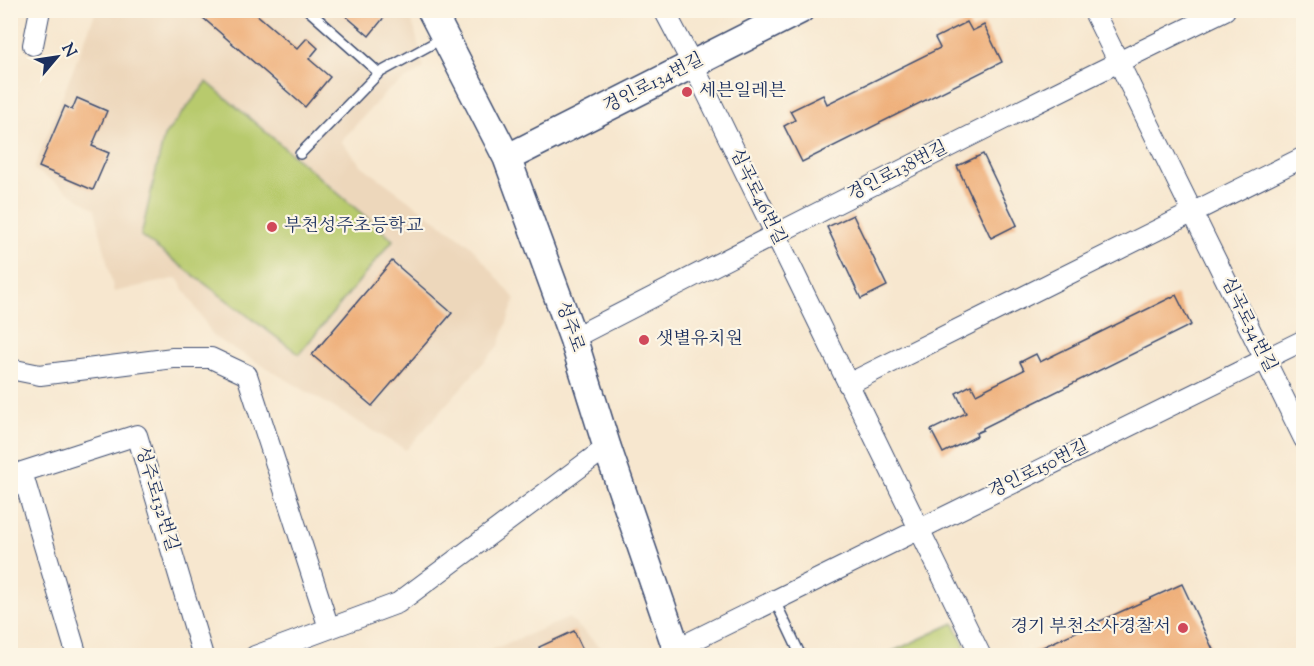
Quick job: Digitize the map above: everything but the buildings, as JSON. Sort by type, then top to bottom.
[{"type":"street","points":[[33,45],[40,10]]},
{"type":"street","name":"성주로","points":[[431,10],[507,158],[573,338],[607,447],[677,652]]},
{"type":"street","name":"심곡로46번길","points":[[664,10],[776,234],[981,656]]},
{"type":"street","name":"경인로134번길","points":[[507,158],[800,10]]},
{"type":"street","name":"심곡로34번길","points":[[1093,10],[1304,439]]},
{"type":"street","name":"경인로138번길","points":[[573,338],[1225,10]]},
{"type":"street","points":[[849,384],[1304,157]]},
{"type":"street","name":"경인로150번길","points":[[677,652],[919,529],[1304,340]]},
{"type":"street","points":[[10,369],[40,375],[173,358],[211,358],[248,375],[329,628]]},
{"type":"street","name":"성주로132번길","points":[[77,656],[22,472],[137,435],[203,656]]},
{"type":"street","points":[[255,656],[398,603],[607,447]]},
{"type":"lane","points":[[308,10],[379,73]]},
{"type":"lane","points":[[300,154],[379,73],[445,36]]},
{"type":"lane","points":[[775,601],[801,656]]},
{"type":"shaded area","name":"부천성주초등학교","points":[[96,11],[406,11],[414,27],[424,68],[387,91],[341,141],[362,166],[470,245],[515,299],[499,345],[406,450],[214,337],[177,278],[114,292],[95,209],[34,169]]},
{"type":"shaded area","points":[[569,618],[609,655],[476,656]]},
{"type":"green space","points":[[207,82],[393,240],[299,354],[141,236],[164,136]]},
{"type":"green space","points":[[954,623],[969,655],[885,655]]},
{"type":"place","name":"세븐일레븐","points":[[687,92]]},
{"type":"place","name":"부천성주초등학교","points":[[272,227]]},
{"type":"place","name":"샛별유치원","points":[[644,340]]},
{"type":"place","name":"경기 부천소사경찰서","points":[[1183,628]]}]
